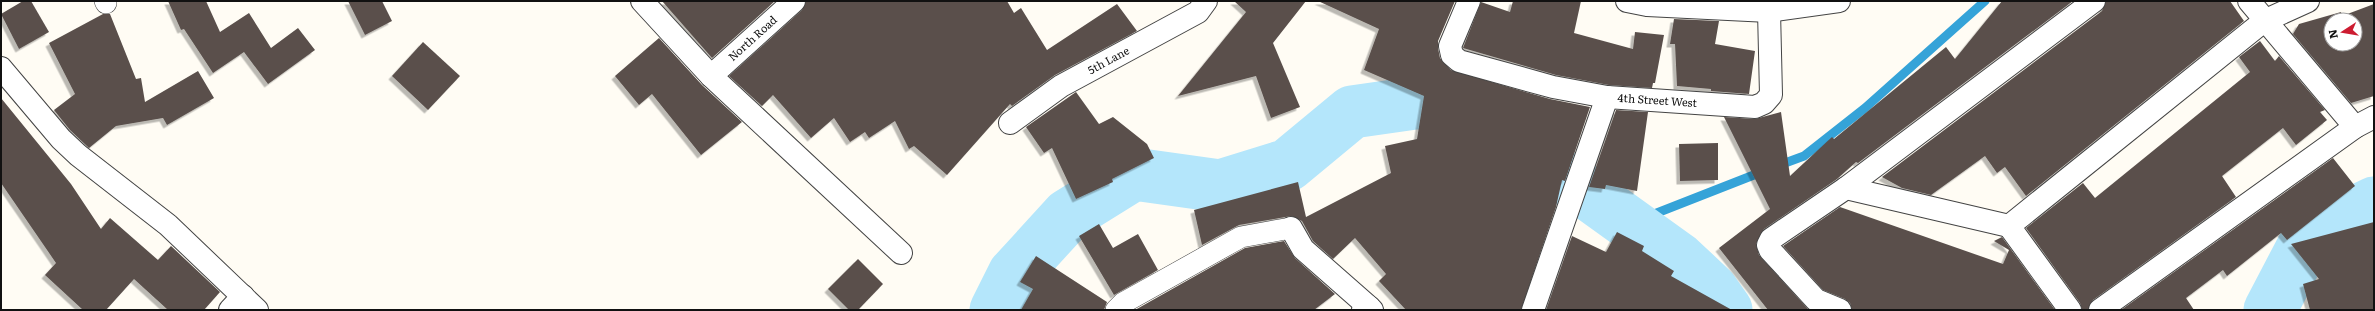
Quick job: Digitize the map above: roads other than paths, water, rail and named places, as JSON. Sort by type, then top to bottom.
[{"type":"street","points":[[642,1],[711,76],[901,253]]},
{"type":"street","name":"North Road","points":[[711,76],[794,1]]},
{"type":"street","name":"5th Lane","points":[[1010,123],[1061,86],[1198,12],[1206,1]]},
{"type":"street","name":"4th Street West","points":[[1469,1],[1450,46],[1452,55],[1459,61],[1553,87],[1607,97],[1755,107],[1764,103],[1771,94],[1769,11]]},
{"type":"street","points":[[1626,1],[1647,5],[1769,11],[1839,1]]},
{"type":"street","points":[[1840,310],[1816,300],[1770,250],[1768,246],[1771,239],[1846,188],[2094,1]]},
{"type":"street","points":[[2100,310],[2364,122],[2264,21],[2249,1]]},
{"type":"street","points":[[2009,226],[2264,21],[2308,1]]},
{"type":"street","points":[[1,68],[61,139],[78,155],[168,225],[243,305]]},
{"type":"street","points":[[1533,310],[1607,97]]},
{"type":"street","points":[[1846,188],[2009,226],[2070,310]]},
{"type":"street","points":[[1116,310],[1123,303],[1241,237],[1291,228],[1303,249],[1368,309]]},
{"type":"waterway","points":[[1777,166],[1804,156],[1865,108],[1985,1]]},
{"type":"waterway","points":[[996,310],[1014,274],[1068,215],[1134,174],[1220,186],[1288,165],[1352,112],[1422,102],[1528,154],[1583,190],[1679,259],[1711,289],[1726,310]]},
{"type":"waterway","points":[[1625,220],[1644,218],[1764,171]]},
{"type":"waterway","points":[[2270,310],[2304,245],[2345,217],[2374,203]]}]
